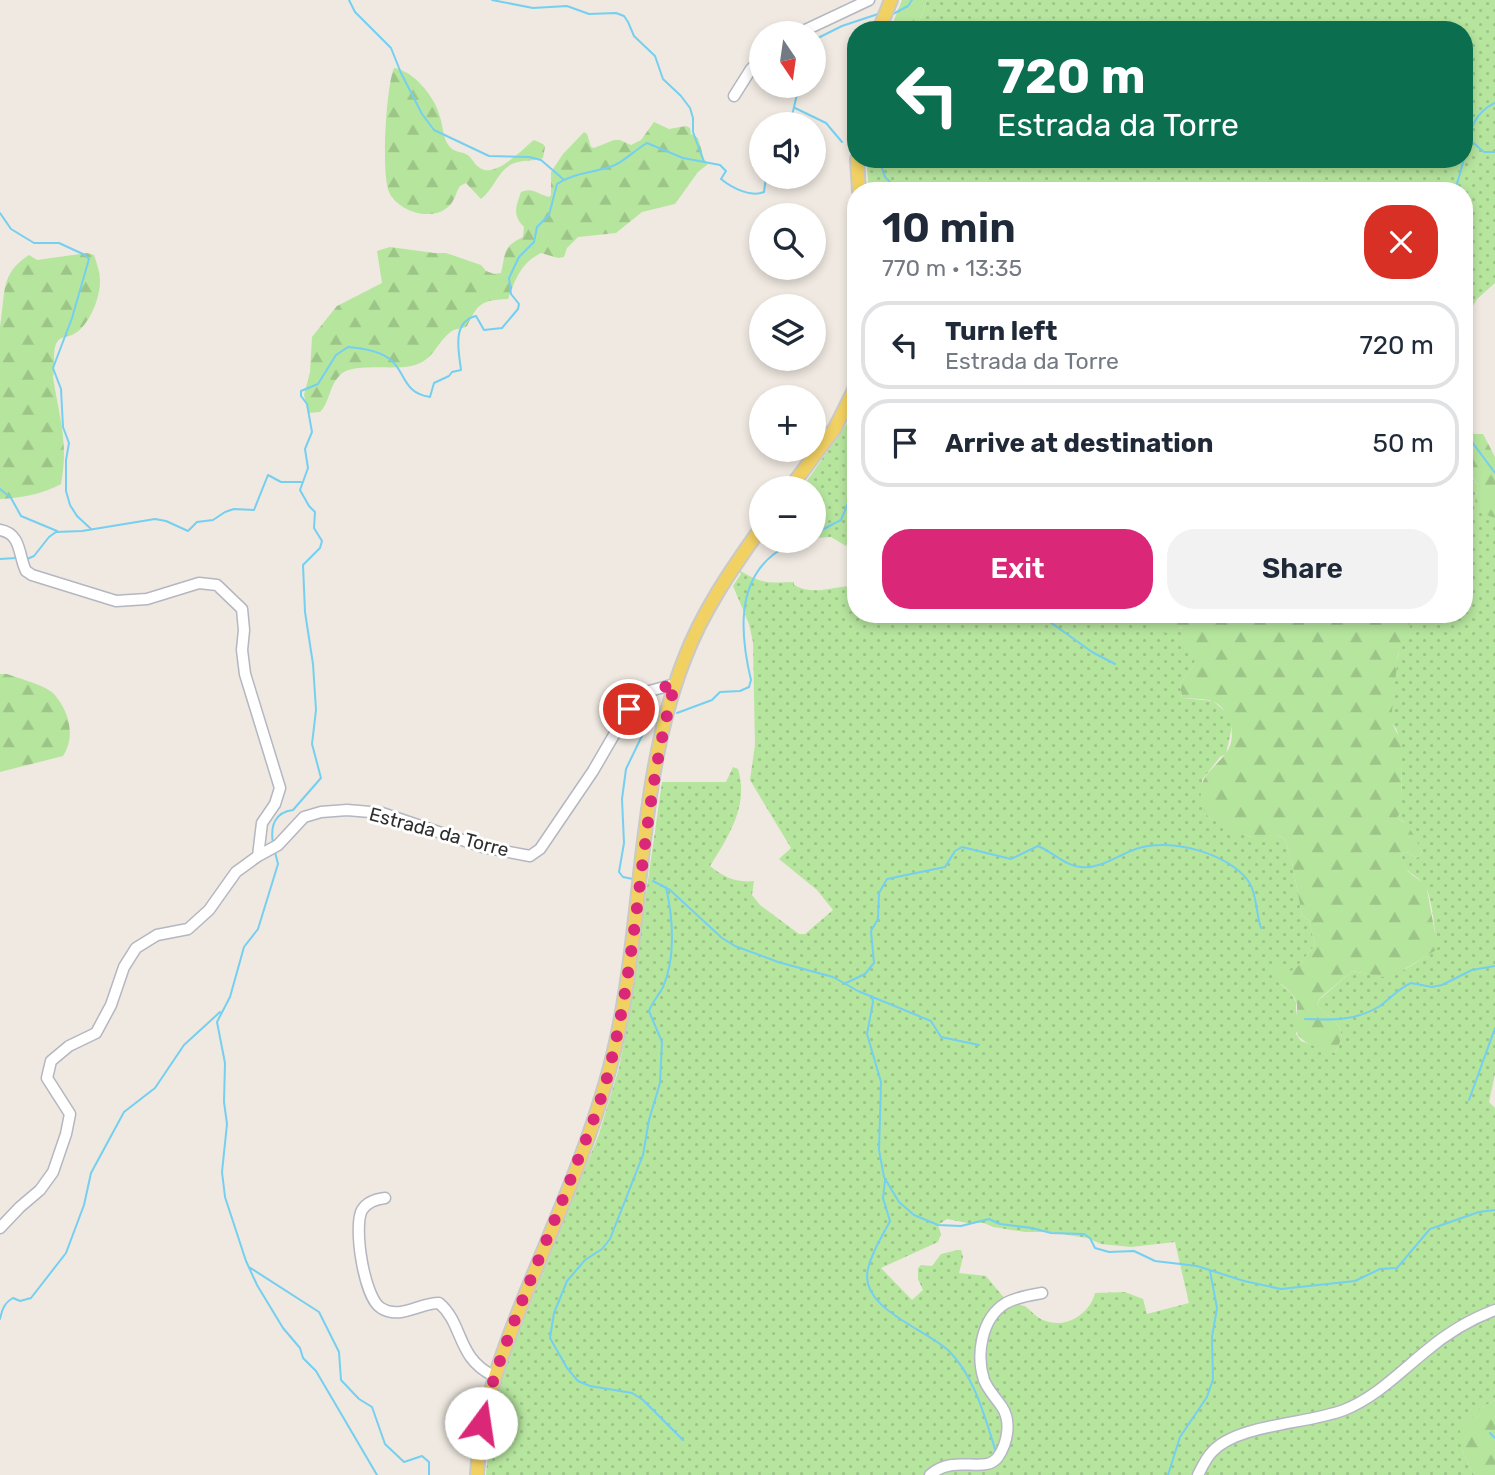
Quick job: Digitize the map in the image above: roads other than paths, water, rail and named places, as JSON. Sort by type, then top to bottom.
[{"type":"main road","points":[[883,21],[891,0]]},
{"type":"main road","points":[[799,476],[835,428],[847,404]]},
{"type":"main road","points":[[477,1475],[481,1423],[494,1376],[591,1128],[607,1079],[628,973],[657,758],[675,684],[692,640],[716,595],[749,546]]},
{"type":"street","points":[[824,21],[869,0]]},
{"type":"street","points":[[734,96],[749,72]]},
{"type":"street","points":[[0,530],[13,537],[19,545],[23,565],[32,575],[116,601],[147,599],[187,585],[207,583],[216,585],[242,608],[245,674],[279,788],[275,804],[262,823],[258,856]]},
{"type":"street","name":"Estrada da Torre","points":[[0,1227],[40,1191],[53,1172],[66,1134],[70,1114],[47,1078],[51,1062],[69,1046],[96,1033],[111,1005],[124,967],[136,948],[158,935],[188,929],[209,910],[236,872],[275,847],[304,817],[321,812],[347,810],[382,813],[483,847],[530,856],[540,849],[593,771],[629,709],[646,692],[675,684]]},
{"type":"street","points":[[385,1198],[365,1206],[358,1223],[365,1279],[372,1300],[381,1308],[399,1312],[439,1303],[471,1359],[483,1371],[494,1376]]},
{"type":"street","points":[[930,1475],[946,1464],[961,1463],[981,1467],[996,1461],[1006,1443],[1004,1410],[985,1382],[981,1364],[981,1342],[992,1317],[1005,1304],[1042,1293]]},
{"type":"street","points":[[1198,1475],[1212,1452],[1237,1436],[1314,1419],[1343,1410],[1373,1396],[1429,1348],[1476,1318],[1495,1310]]},
{"type":"waterway","points":[[349,0],[355,12],[391,48],[422,114],[434,130],[489,156],[541,160],[563,179]]},
{"type":"waterway","points":[[492,0],[533,8],[567,6],[589,14],[616,13],[624,16],[634,36],[655,56],[663,79],[690,108],[693,132],[704,162]]},
{"type":"waterway","points":[[893,14],[908,6],[912,0]]},
{"type":"waterway","points":[[857,21],[878,14]]},
{"type":"waterway","points":[[826,34],[847,24]]},
{"type":"waterway","points":[[793,112],[796,98]]},
{"type":"waterway","points":[[1473,127],[1481,113],[1495,103]]},
{"type":"waterway","points":[[795,108],[826,123],[842,142]]},
{"type":"waterway","points":[[273,843],[275,821],[282,814],[293,810],[321,778],[312,744],[316,710],[313,664],[305,612],[303,565],[320,548],[322,541],[314,528],[315,512],[300,490],[308,468],[305,449],[312,432],[307,404],[301,391],[318,384],[336,355],[348,347],[387,357],[396,365],[410,387],[421,395],[430,397],[434,383],[452,372],[461,370],[458,338],[463,324],[476,316],[484,330],[502,328],[518,309],[519,304],[511,294],[509,278],[519,257],[534,242],[537,227],[549,215],[557,184],[615,165],[647,143],[683,158],[720,165],[726,171],[721,179],[736,189],[754,194],[764,192],[764,189]]},
{"type":"waterway","points":[[1473,143],[1484,152],[1495,152]]},
{"type":"waterway","points":[[882,168],[890,182]]},
{"type":"waterway","points":[[1458,182],[1461,168]]},
{"type":"waterway","points":[[0,213],[11,229],[34,243],[59,243],[89,259],[72,318],[53,368],[61,389],[63,427],[69,443],[66,491],[77,516],[91,529]]},
{"type":"waterway","points":[[1473,443],[1495,473]]},
{"type":"waterway","points":[[25,560],[34,556],[56,532],[82,531],[155,519],[188,531],[197,522],[213,520],[234,509],[254,510],[268,475],[281,482],[301,482]]},
{"type":"waterway","points":[[0,489],[11,498],[21,516],[57,531]]},
{"type":"waterway","points":[[826,528],[841,520],[847,505]]},
{"type":"waterway","points":[[677,713],[712,700],[720,692],[740,691],[749,687],[751,680],[744,630],[747,596],[761,566],[776,553]]},
{"type":"waterway","points":[[0,559],[16,558]]},
{"type":"waterway","points":[[1052,623],[1092,652],[1115,664]]},
{"type":"waterway","points":[[633,879],[623,877],[619,872],[624,843],[622,799],[626,769],[652,715]]},
{"type":"waterway","points":[[846,983],[865,974],[874,963],[871,931],[878,919],[879,893],[887,879],[945,867],[955,851],[962,847],[1011,859],[1038,846],[1070,864],[1081,867],[1102,864],[1136,849],[1150,846],[1165,845],[1197,850],[1228,863],[1249,882],[1254,892],[1261,928]]},
{"type":"waterway","points":[[275,852],[278,864],[258,929],[244,947],[230,997],[217,1022],[225,1063],[224,1102],[227,1124],[222,1172],[225,1197],[246,1261],[257,1285],[283,1328],[300,1348],[303,1358],[316,1371],[377,1475]]},
{"type":"waterway","points":[[653,881],[670,890],[722,938],[735,946],[778,962],[833,977],[858,991],[931,1021],[941,1037],[979,1045]]},
{"type":"waterway","points":[[666,887],[672,924],[672,950],[663,987],[649,1011],[662,1042],[660,1083],[649,1120],[643,1155],[610,1239],[602,1249],[585,1260],[567,1281],[554,1313],[550,1338],[567,1368],[578,1381],[590,1386],[632,1393],[643,1400],[683,1440]]},
{"type":"waterway","points":[[1305,1019],[1362,1015],[1380,1006],[1411,983],[1432,987],[1442,985],[1472,970],[1495,966]]},
{"type":"waterway","points":[[872,996],[867,1034],[881,1082],[879,1150],[884,1177],[899,1202],[914,1215],[938,1225],[961,1226],[989,1219],[1000,1224],[1051,1233],[1084,1234],[1090,1238],[1095,1248],[1109,1252],[1134,1251],[1155,1261],[1197,1266],[1281,1289],[1355,1281],[1380,1269],[1397,1268],[1430,1229],[1479,1212],[1495,1210]]},
{"type":"waterway","points":[[0,1319],[10,1300],[31,1298],[66,1253],[84,1205],[91,1173],[124,1112],[155,1088],[184,1045],[220,1012]]},
{"type":"waterway","points":[[1469,1100],[1495,1028]]},
{"type":"waterway","points":[[885,1181],[883,1198],[890,1221],[872,1256],[868,1283],[873,1295],[883,1306],[939,1343],[958,1361],[978,1398],[996,1452]]},
{"type":"waterway","points":[[249,1267],[319,1312],[339,1352],[341,1380],[359,1399],[372,1407],[385,1444],[404,1462],[422,1456],[429,1462],[429,1475]]},
{"type":"waterway","points":[[1168,1475],[1180,1437],[1207,1397],[1213,1379],[1212,1337],[1217,1308],[1210,1271]]},
{"type":"waterway","points":[[1490,1433],[1495,1438]]}]
